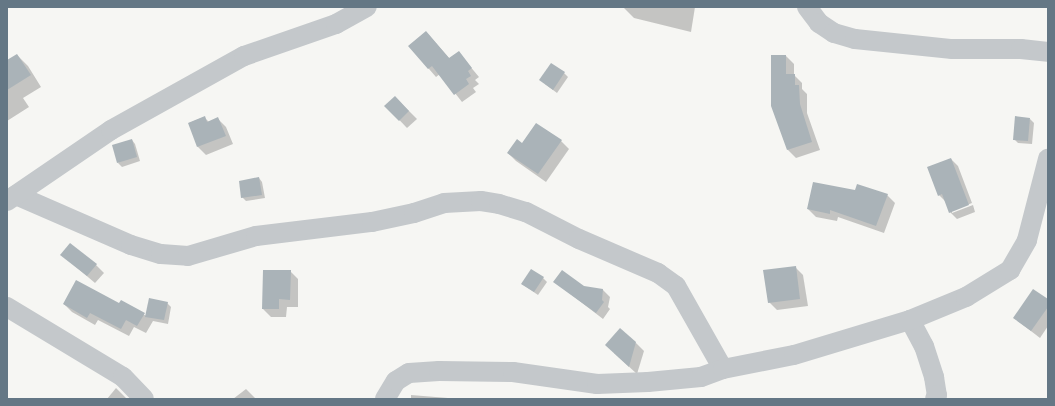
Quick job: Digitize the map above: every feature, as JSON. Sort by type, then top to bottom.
[{"type":"street","points":[[11,198],[111,130],[244,56],[336,24],[367,7]]},
{"type":"street","points":[[807,7],[819,23],[834,33],[855,39],[952,49],[1021,49],[1048,52]]},
{"type":"street","points":[[385,399],[396,381],[409,373],[439,371],[513,372],[597,384],[648,382],[701,377],[724,369],[794,355],[910,320],[966,297],[1010,270],[1027,240],[1048,159]]},
{"type":"street","points":[[11,198],[131,245],[161,254],[188,256],[256,236],[372,222],[414,213],[444,203],[481,201],[499,204],[526,212],[579,239],[658,273],[676,286],[724,369]]},
{"type":"street","points":[[7,307],[123,377],[144,399]]},
{"type":"street","points":[[910,320],[924,346],[934,377],[937,395],[935,399]]},
{"type":"building","points":[[426,31],[449,58],[459,51],[472,68],[468,71],[471,76],[466,79],[469,84],[454,95],[432,66],[428,69],[408,46]]},
{"type":"building","points":[[17,54],[31,75],[7,90],[7,60]]},
{"type":"building","points":[[771,55],[786,55],[786,74],[795,74],[795,85],[799,85],[800,104],[812,142],[787,150],[771,106]]},
{"type":"building","points":[[551,63],[565,72],[553,90],[539,80]]},
{"type":"building","points":[[395,96],[409,111],[399,121],[384,106]]},
{"type":"building","points":[[205,116],[207,122],[218,117],[226,136],[197,147],[188,123]]},
{"type":"building","points":[[1015,116],[1030,118],[1028,141],[1013,140]]},
{"type":"building","points":[[536,123],[562,140],[538,174],[507,153],[517,139],[522,143]]},
{"type":"building","points":[[132,139],[137,157],[117,163],[112,145]]},
{"type":"building","points":[[951,158],[969,205],[949,213],[942,194],[938,196],[927,167]]},
{"type":"building","points":[[259,177],[262,195],[241,198],[239,181]]},
{"type":"building","points":[[813,182],[855,190],[857,184],[888,194],[876,226],[830,210],[830,214],[807,209]]},
{"type":"building","points":[[70,243],[97,264],[87,276],[60,255]]},
{"type":"building","points":[[796,266],[800,299],[768,303],[763,270]]},
{"type":"building","points":[[531,269],[544,277],[534,292],[521,284]]},
{"type":"building","points":[[263,270],[291,270],[290,300],[279,299],[279,309],[262,309]]},
{"type":"building","points":[[562,270],[584,286],[603,289],[602,300],[604,302],[596,313],[553,282]]},
{"type":"building","points":[[76,280],[119,303],[121,300],[145,313],[137,326],[126,320],[121,329],[90,313],[87,318],[63,304]]},
{"type":"building","points":[[1033,289],[1048,299],[1048,307],[1031,331],[1013,318]]},
{"type":"building","points":[[149,298],[168,302],[164,320],[145,317]]},
{"type":"building","points":[[620,328],[636,342],[629,367],[605,345]]}]
